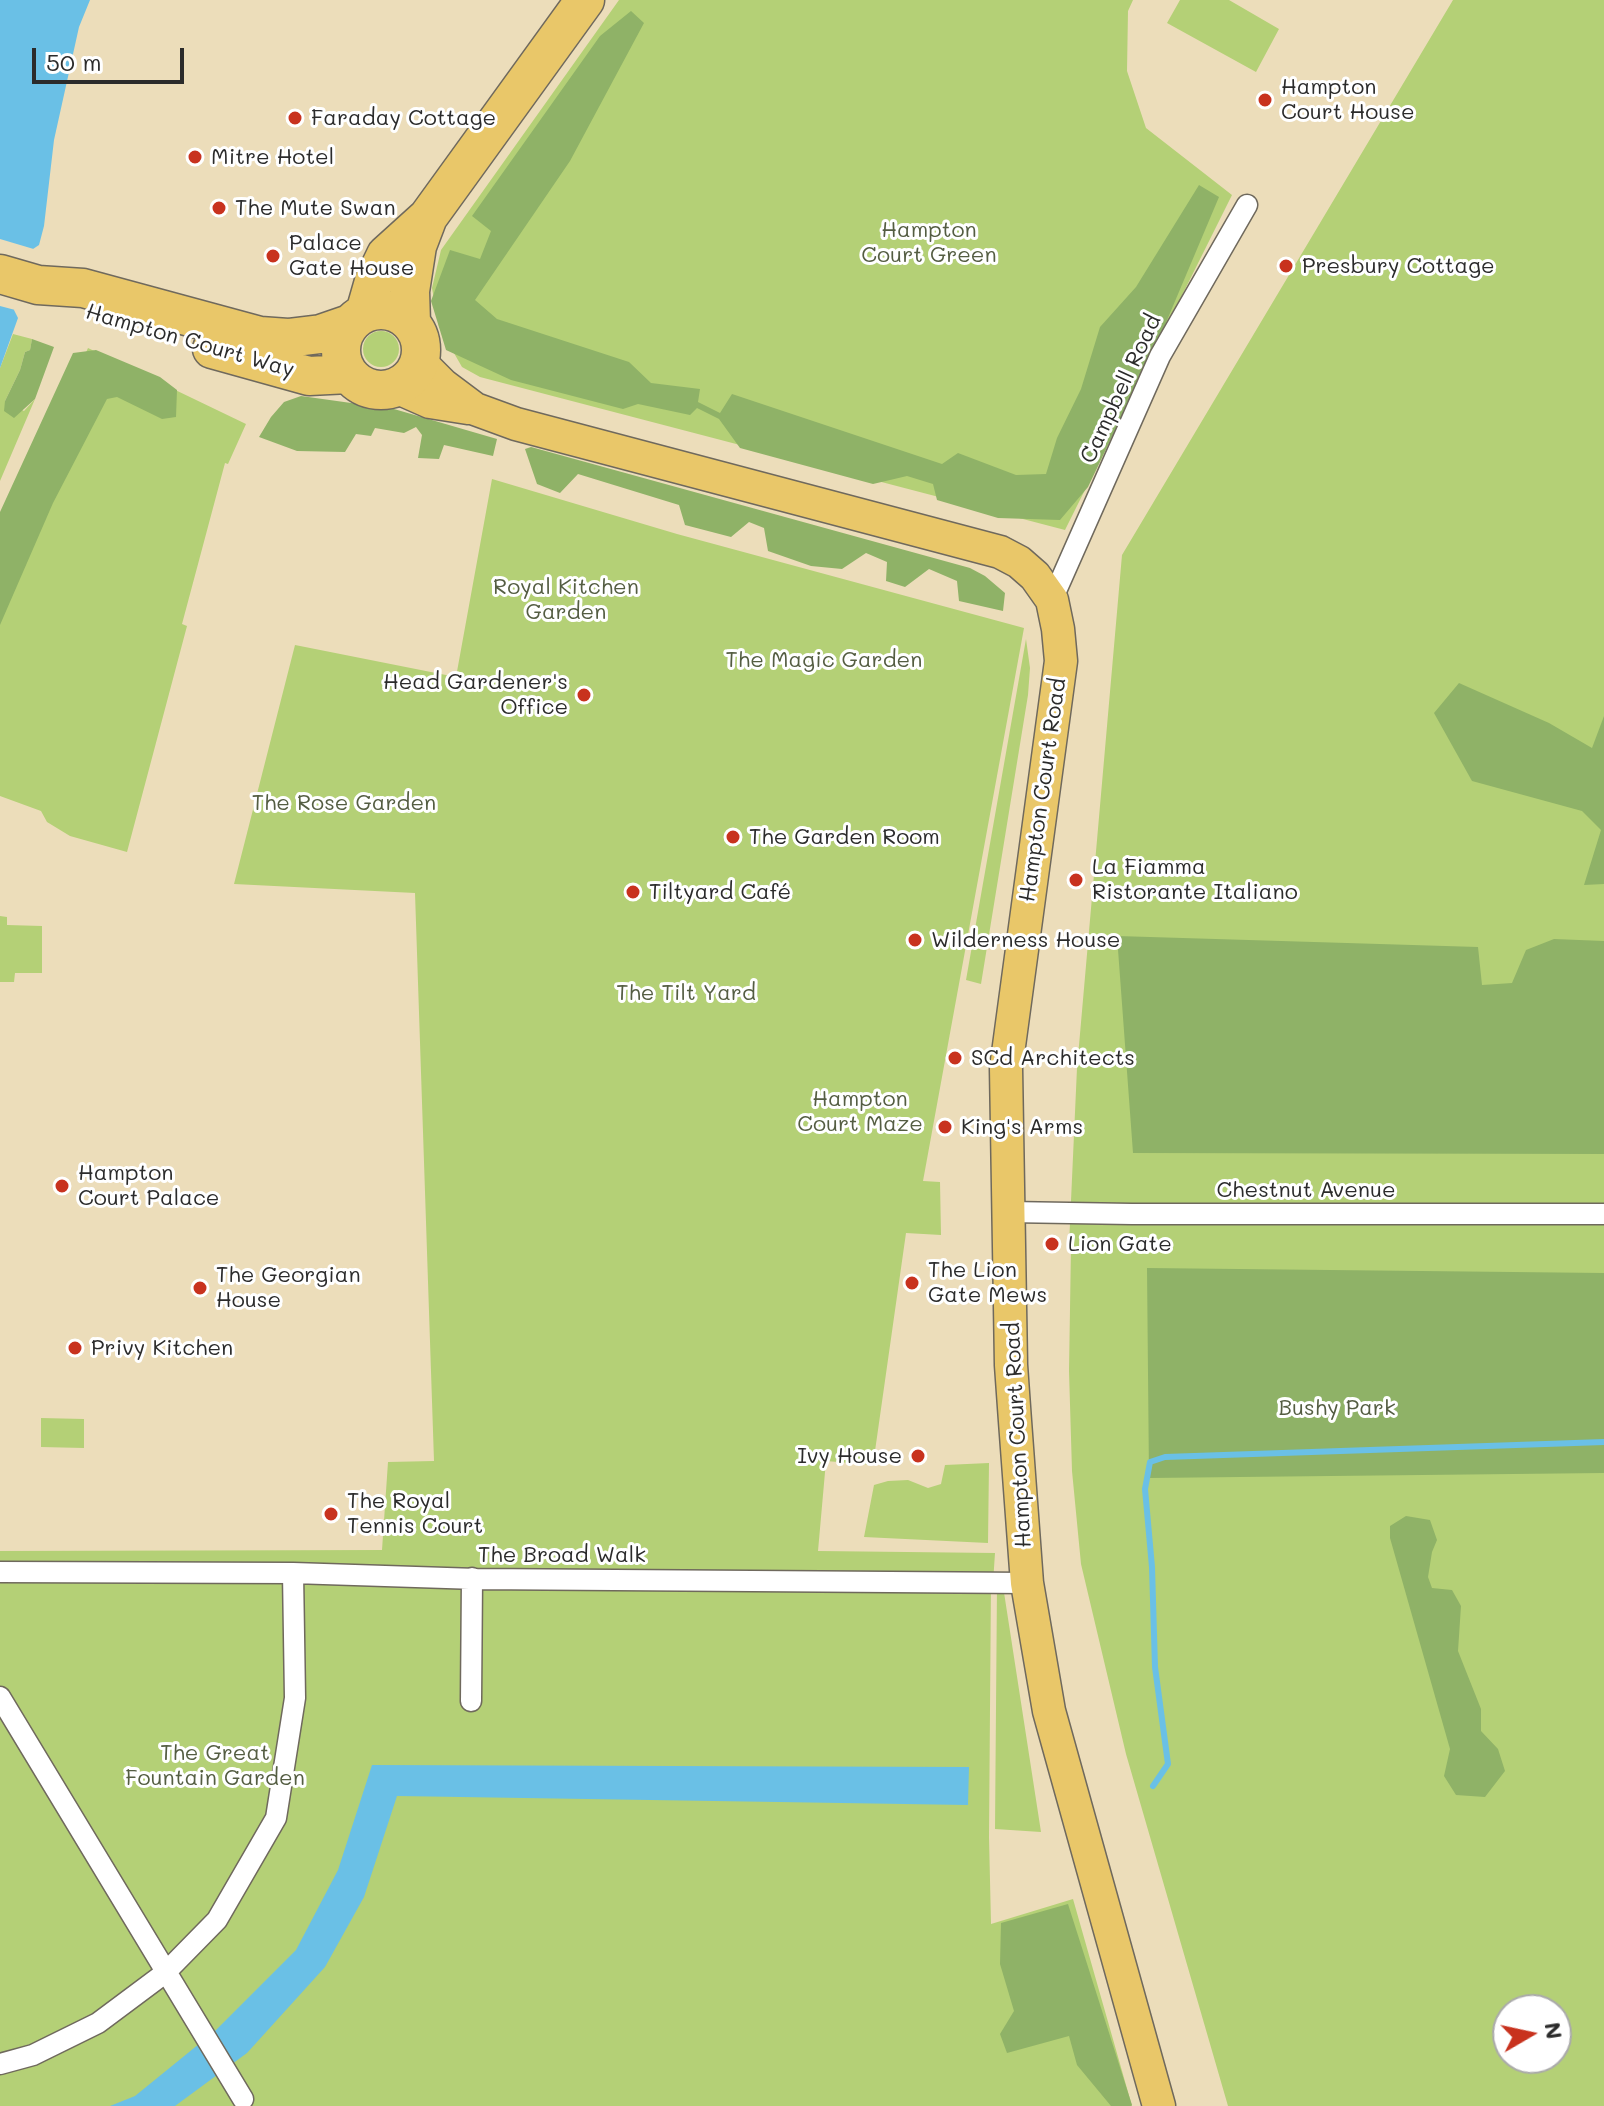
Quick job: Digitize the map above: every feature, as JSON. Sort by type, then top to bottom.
[{"type":"highway","points":[[428,217],[417,246],[410,291],[411,323],[420,341],[408,374],[382,390],[367,387],[349,374],[341,354],[341,343],[357,319],[386,255],[428,217],[585,0]]},
{"type":"highway","name":"Hampton Court Way","points":[[22,280],[83,288],[260,336],[288,338],[321,334],[357,319]]},
{"type":"highway","name":"Hampton Court Way","points":[[22,280],[81,310],[245,359],[309,376],[349,374]]},
{"type":"highway","points":[[357,319],[379,310],[393,312],[411,323]]},
{"type":"main road","name":"Hampton Court Road","points":[[408,374],[443,385],[475,409],[516,424],[736,484],[983,546],[1019,562],[1035,576],[1052,600],[1061,661],[1006,1068],[1011,1365],[1027,1583],[1049,1711],[1159,2106]]},
{"type":"street","name":"Campbell Road","points":[[1052,600],[1160,356],[1247,205]]},
{"type":"street","name":"Chestnut Avenue","points":[[1008,1212],[1604,1214]]},
{"type":"street","name":"The Broad Walk","points":[[0,1572],[1027,1583]]},
{"type":"street","points":[[0,2064],[33,2055],[98,2023],[165,1973],[217,1920],[276,1818],[295,1698],[293,1573]]},
{"type":"street","points":[[471,1701],[472,1578]]},
{"type":"street","points":[[0,1697],[243,2099]]},
{"type":"green space","name":"Hampton Court Green","points":[[619,0],[1133,0],[1128,11],[1127,71],[1146,128],[1232,195],[1065,530],[480,377],[462,367],[439,327],[432,288],[441,250]]},
{"type":"green space","points":[[1180,0],[1229,0],[1279,29],[1256,72],[1167,23]]},
{"type":"green space","name":"Bushy Park","points":[[1453,0],[1604,0],[1604,2106],[1228,2106],[1126,1754],[1081,1564],[1072,1471],[1069,1371],[1069,1245],[1077,1068],[1122,555]]},
{"type":"green space","points":[[631,11],[644,23],[570,161],[475,300],[497,319],[629,362],[651,383],[700,389],[698,402],[720,413],[732,394],[942,464],[958,453],[1016,475],[1046,474],[1057,438],[1081,389],[1100,327],[1136,287],[1199,185],[1219,197],[1162,332],[1088,487],[1060,520],[998,518],[937,500],[933,484],[907,476],[873,484],[740,448],[719,419],[697,408],[690,415],[638,404],[623,409],[511,380],[446,350],[431,301],[450,250],[480,259],[491,231],[472,216],[600,36]]},
{"type":"green space","points":[[381,331],[394,336],[399,349],[394,362],[381,367],[368,362],[363,349],[368,336]]},
{"type":"green space","points":[[13,334],[32,339],[30,350],[25,352],[5,401],[24,411],[35,399],[0,481],[0,368]]},
{"type":"green space","points":[[32,339],[54,347],[35,399],[14,418],[4,411],[5,401],[25,352],[30,350]]},
{"type":"green space","points":[[88,348],[246,424],[228,464],[225,463],[182,624],[187,626],[127,852],[70,836],[47,822],[41,811],[0,796],[0,545]]},
{"type":"green space","points":[[96,350],[160,377],[177,390],[176,417],[162,419],[117,397],[107,399],[53,503],[0,625],[0,512],[73,353]]},
{"type":"green space","points":[[301,396],[394,409],[497,439],[493,456],[444,445],[439,459],[418,458],[422,435],[416,427],[404,433],[375,428],[371,436],[356,434],[345,452],[297,451],[259,437],[284,402]]},
{"type":"green space","points":[[531,447],[970,568],[1005,593],[1003,611],[959,601],[957,581],[929,569],[905,587],[886,581],[887,562],[866,553],[842,569],[811,566],[768,551],[764,528],[749,522],[731,537],[685,525],[679,505],[578,474],[560,493],[537,484],[525,449]]},
{"type":"green space","points":[[492,479],[677,534],[1024,628],[923,1181],[940,1182],[941,1235],[906,1233],[873,1465],[826,1461],[818,1551],[995,1553],[991,1582],[991,1924],[1073,1899],[1132,2106],[0,2106],[0,1551],[382,1550],[388,1462],[434,1461],[415,893],[234,884],[295,645],[456,677]]},
{"type":"green space","points":[[1026,639],[1030,668],[1028,695],[981,984],[966,980]]},
{"type":"green space","points":[[1459,683],[1549,723],[1592,748],[1604,716],[1604,884],[1584,885],[1601,830],[1582,811],[1472,781],[1434,713]]},
{"type":"green space","points":[[0,916],[7,917],[7,925],[42,926],[42,973],[15,973],[14,982],[0,982]]},
{"type":"green space","points":[[1117,936],[1478,947],[1482,985],[1512,983],[1526,950],[1554,939],[1604,941],[1604,1154],[1133,1153]]},
{"type":"green space","points":[[1147,1268],[1604,1273],[1604,1473],[1149,1478]]},
{"type":"green space","points":[[41,1418],[84,1419],[84,1448],[41,1447]]},
{"type":"green space","points":[[989,1463],[988,1543],[864,1537],[874,1485],[908,1480],[928,1488],[941,1484],[945,1465]]},
{"type":"green space","points":[[1406,1516],[1430,1520],[1437,1540],[1428,1577],[1432,1588],[1452,1590],[1461,1606],[1458,1651],[1481,1709],[1481,1731],[1498,1749],[1505,1771],[1485,1797],[1456,1795],[1444,1776],[1450,1749],[1390,1538],[1390,1526]]},
{"type":"green space","points":[[997,1586],[1003,1586],[1041,1832],[995,1829]]},
{"type":"green space","points":[[1068,1904],[1131,2106],[1111,2106],[1077,2065],[1069,2036],[1007,2053],[1000,2034],[1014,2011],[1000,1964],[1001,1923]]},
{"type":"water","points":[[0,0],[90,0],[79,27],[54,140],[44,226],[39,245],[33,249],[14,310],[18,318],[0,368]]},
{"type":"water","points":[[372,1765],[969,1767],[968,1805],[397,1796],[364,1897],[325,1967],[247,2053],[175,2106],[110,2106],[135,2096],[215,2031],[296,1950],[338,1870]]},
{"type":"pier","points":[[0,239],[37,250],[19,311],[0,306]]},
{"type":"waterway","points":[[1153,1786],[1168,1764],[1155,1667],[1152,1567],[1145,1489],[1150,1462],[1165,1457],[1604,1442]]},
{"type":"place","name":"Hampton Court House","points":[[1265,100]]},
{"type":"place","name":"Faraday Cottage","points":[[295,118]]},
{"type":"place","name":"Mitre Hotel","points":[[195,157]]},
{"type":"place","name":"The Mute Swan","points":[[219,208]]},
{"type":"place","name":"Palace Gate House","points":[[273,256]]},
{"type":"place","name":"Presbury Cottage","points":[[1286,266]]},
{"type":"place","name":"Head Gardener's Office","points":[[584,695]]},
{"type":"place","name":"The Garden Room","points":[[733,837]]},
{"type":"place","name":"La Fiamma Ristorante Italiano","points":[[1076,880]]},
{"type":"place","name":"Tiltyard Café","points":[[633,892]]},
{"type":"place","name":"Wilderness House","points":[[915,940]]},
{"type":"place","name":"SCd Architects","points":[[955,1058]]},
{"type":"place","name":"King's Arms","points":[[945,1127]]},
{"type":"place","name":"Hampton Court Palace","points":[[62,1186]]},
{"type":"place","name":"Lion Gate","points":[[1052,1244]]},
{"type":"place","name":"The Lion Gate Mews","points":[[912,1283]]},
{"type":"place","name":"The Georgian House","points":[[200,1288]]},
{"type":"place","name":"Privy Kitchen","points":[[75,1348]]},
{"type":"place","name":"Ivy House","points":[[918,1456]]},
{"type":"place","name":"The Royal Tennis Court","points":[[331,1514]]},
{"type":"park label","name":"Royal Kitchen Garden","points":[[566,600]]},
{"type":"park label","name":"The Magic Garden","points":[[824,660]]},
{"type":"park label","name":"The Rose Garden","points":[[344,803]]},
{"type":"park label","name":"The Tilt Yard","points":[[686,993]]},
{"type":"park label","name":"Hampton Court Maze","points":[[860,1112]]},
{"type":"park label","name":"The Great Fountain Garden","points":[[215,1766]]}]
